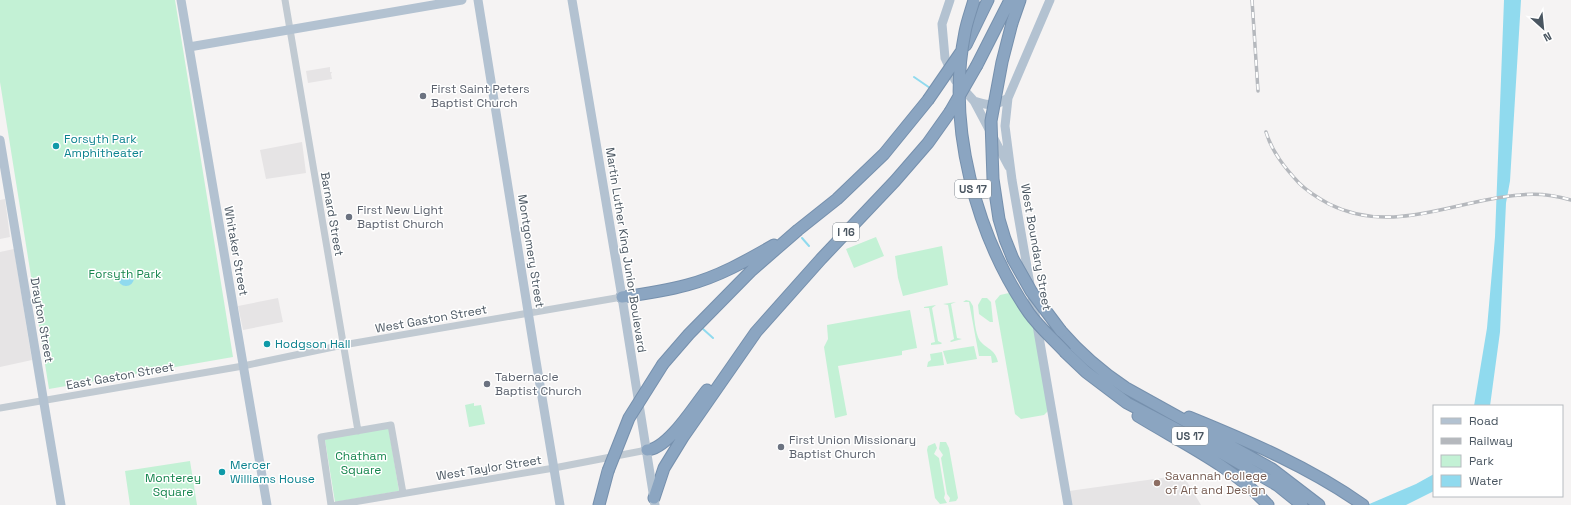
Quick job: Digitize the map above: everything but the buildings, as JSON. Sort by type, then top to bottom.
[{"type":"highway","name":"US 17","points":[[974,0],[965,32],[960,70],[961,126],[970,179],[987,232],[1006,277],[1030,314],[1086,372],[1127,403],[1220,452],[1277,485],[1302,505]]},
{"type":"highway","name":"I 16","points":[[599,505],[608,471],[629,418],[664,364],[689,334],[752,270],[798,230],[837,200],[884,154],[928,100],[966,45],[988,0]]},
{"type":"highway","name":"I 16","points":[[655,502],[664,468],[682,437],[741,353],[756,332],[821,259],[905,170],[928,143],[950,112],[977,66],[1010,0]]},
{"type":"highway","name":"US 17","points":[[1020,0],[1012,23],[1002,62],[991,121],[994,179],[999,219],[1013,259],[1031,291],[1072,344],[1107,375],[1147,400],[1272,469],[1319,505]]},
{"type":"highway","points":[[622,297],[688,285],[716,275],[752,258],[798,230]]},
{"type":"highway","points":[[647,450],[651,450],[670,437],[710,386],[741,353]]},
{"type":"highway","points":[[1105,387],[1132,413],[1222,466],[1257,493],[1268,505]]},
{"type":"highway","points":[[1147,400],[1263,449],[1304,470],[1363,505]]},
{"type":"main road","name":"Whitaker Street","points":[[181,0],[267,505]]},
{"type":"main road","points":[[189,47],[462,0]]},
{"type":"main road","name":"Montgomery Street","points":[[478,0],[560,505]]},
{"type":"main road","name":"Martin Luther King Junior Boulevard","points":[[572,0],[655,502]]},
{"type":"main road","points":[[950,0],[942,24],[945,58],[955,80],[974,101],[1011,172]]},
{"type":"main road","name":"West Boundary Street","points":[[1050,0],[1008,98],[1005,126],[1011,172],[1068,505]]},
{"type":"main road","points":[[974,101],[984,105],[992,105],[1001,103],[1008,98]]},
{"type":"main road","name":"Drayton Street","points":[[0,140],[61,505]]},
{"type":"street","name":"Barnard Street","points":[[285,0],[358,431]]},
{"type":"street","name":"West Gaston Street","points":[[243,366],[292,357],[343,345],[622,297]]},
{"type":"street","name":"East Gaston Street","points":[[0,408],[243,366]]},
{"type":"street","points":[[331,505],[321,437],[391,425],[403,493]]},
{"type":"street","name":"West Taylor Street","points":[[336,505],[369,502],[403,493],[554,468],[647,450]]},
{"type":"shaded area","points":[[330,67],[332,79],[308,83],[306,71]]},
{"type":"shaded area","points":[[302,142],[306,173],[266,179],[260,150]]},
{"type":"shaded area","points":[[5,199],[10,237],[0,239],[0,200]]},
{"type":"shaded area","points":[[14,249],[32,360],[0,367],[0,252]]},
{"type":"shaded area","points":[[278,298],[283,322],[243,330],[238,306]]},
{"type":"shaded area","name":"Savannah College of Art and Design","points":[[1183,475],[1201,505],[1072,505],[1069,491]]},
{"type":"green space","name":"Forsyth Park","points":[[0,0],[175,0],[233,357],[49,389],[0,82]]},
{"type":"green space","points":[[876,237],[884,256],[854,268],[846,249]]},
{"type":"green space","points":[[942,246],[948,285],[903,296],[898,278],[895,256]]},
{"type":"green space","points":[[1009,293],[1036,332],[1048,411],[1044,415],[1021,419],[1015,414],[995,301],[1000,295]]},
{"type":"green space","points":[[982,298],[987,298],[991,302],[993,322],[990,322],[979,314],[978,305]]},
{"type":"green space","points":[[966,300],[970,301],[973,306],[978,338],[995,354],[998,362],[992,363],[991,356],[979,356],[969,302],[963,302]]},
{"type":"green space","points":[[956,302],[951,304],[957,338],[962,339],[951,342],[950,341],[954,339],[948,305],[943,304]]},
{"type":"green space","points":[[936,305],[932,308],[938,341],[942,343],[931,345],[931,343],[935,342],[929,308],[924,307]]},
{"type":"green space","points":[[910,310],[917,348],[902,351],[902,355],[838,366],[847,415],[835,418],[824,347],[828,339],[827,325]]},
{"type":"green space","points":[[974,346],[977,359],[947,364],[943,351]]},
{"type":"green space","points":[[942,352],[944,365],[927,367],[928,362],[931,360],[930,354]]},
{"type":"green space","points":[[474,403],[474,406],[481,405],[485,424],[469,427],[465,405]]},
{"type":"green space","name":"Chatham Square","points":[[388,424],[399,491],[335,502],[324,434]]},
{"type":"green space","points":[[940,442],[946,442],[949,448],[958,498],[956,501],[949,502],[950,498],[947,494],[941,458],[943,455],[939,449]]},
{"type":"green space","points":[[935,443],[937,448],[934,454],[939,458],[945,494],[944,498],[947,503],[940,504],[935,498],[927,450],[928,446]]},
{"type":"green space","name":"Monterey Square","points":[[190,461],[197,505],[130,505],[125,471]]},
{"type":"water","points":[[1504,0],[1521,0],[1510,181],[1506,203],[1500,332],[1490,405],[1474,405],[1487,328],[1495,237]]},
{"type":"water","points":[[123,270],[129,270],[134,275],[132,284],[129,286],[123,286],[118,281],[118,275]]},
{"type":"water","points":[[1433,475],[1433,492],[1406,505],[1367,505],[1416,484]]},
{"type":"waterway","points":[[914,77],[930,88]]},
{"type":"waterway","points":[[802,238],[809,246]]},
{"type":"waterway","points":[[703,329],[713,338]]},
{"type":"railway","points":[[1252,0],[1258,91]]},
{"type":"railway","points":[[1266,132],[1280,159],[1289,172],[1302,186],[1313,195],[1329,204],[1353,213],[1377,217],[1400,217],[1495,198],[1526,194],[1546,195],[1571,200]]},
{"type":"place","name":"First Saint Peters Baptist Church","points":[[423,96]]},
{"type":"place","name":"Forsyth Park Amphitheater","points":[[56,146]]},
{"type":"place","name":"First New Light Baptist Church","points":[[349,217]]},
{"type":"place","name":"Hodgson Hall","points":[[267,344]]},
{"type":"place","name":"Tabernacle Baptist Church","points":[[487,384]]},
{"type":"place","name":"First Union Missionary Baptist Church","points":[[781,447]]},
{"type":"place","name":"Mercer Williams House","points":[[222,472]]},
{"type":"place","name":"Savannah College of Art and Design","points":[[1157,483]]}]
